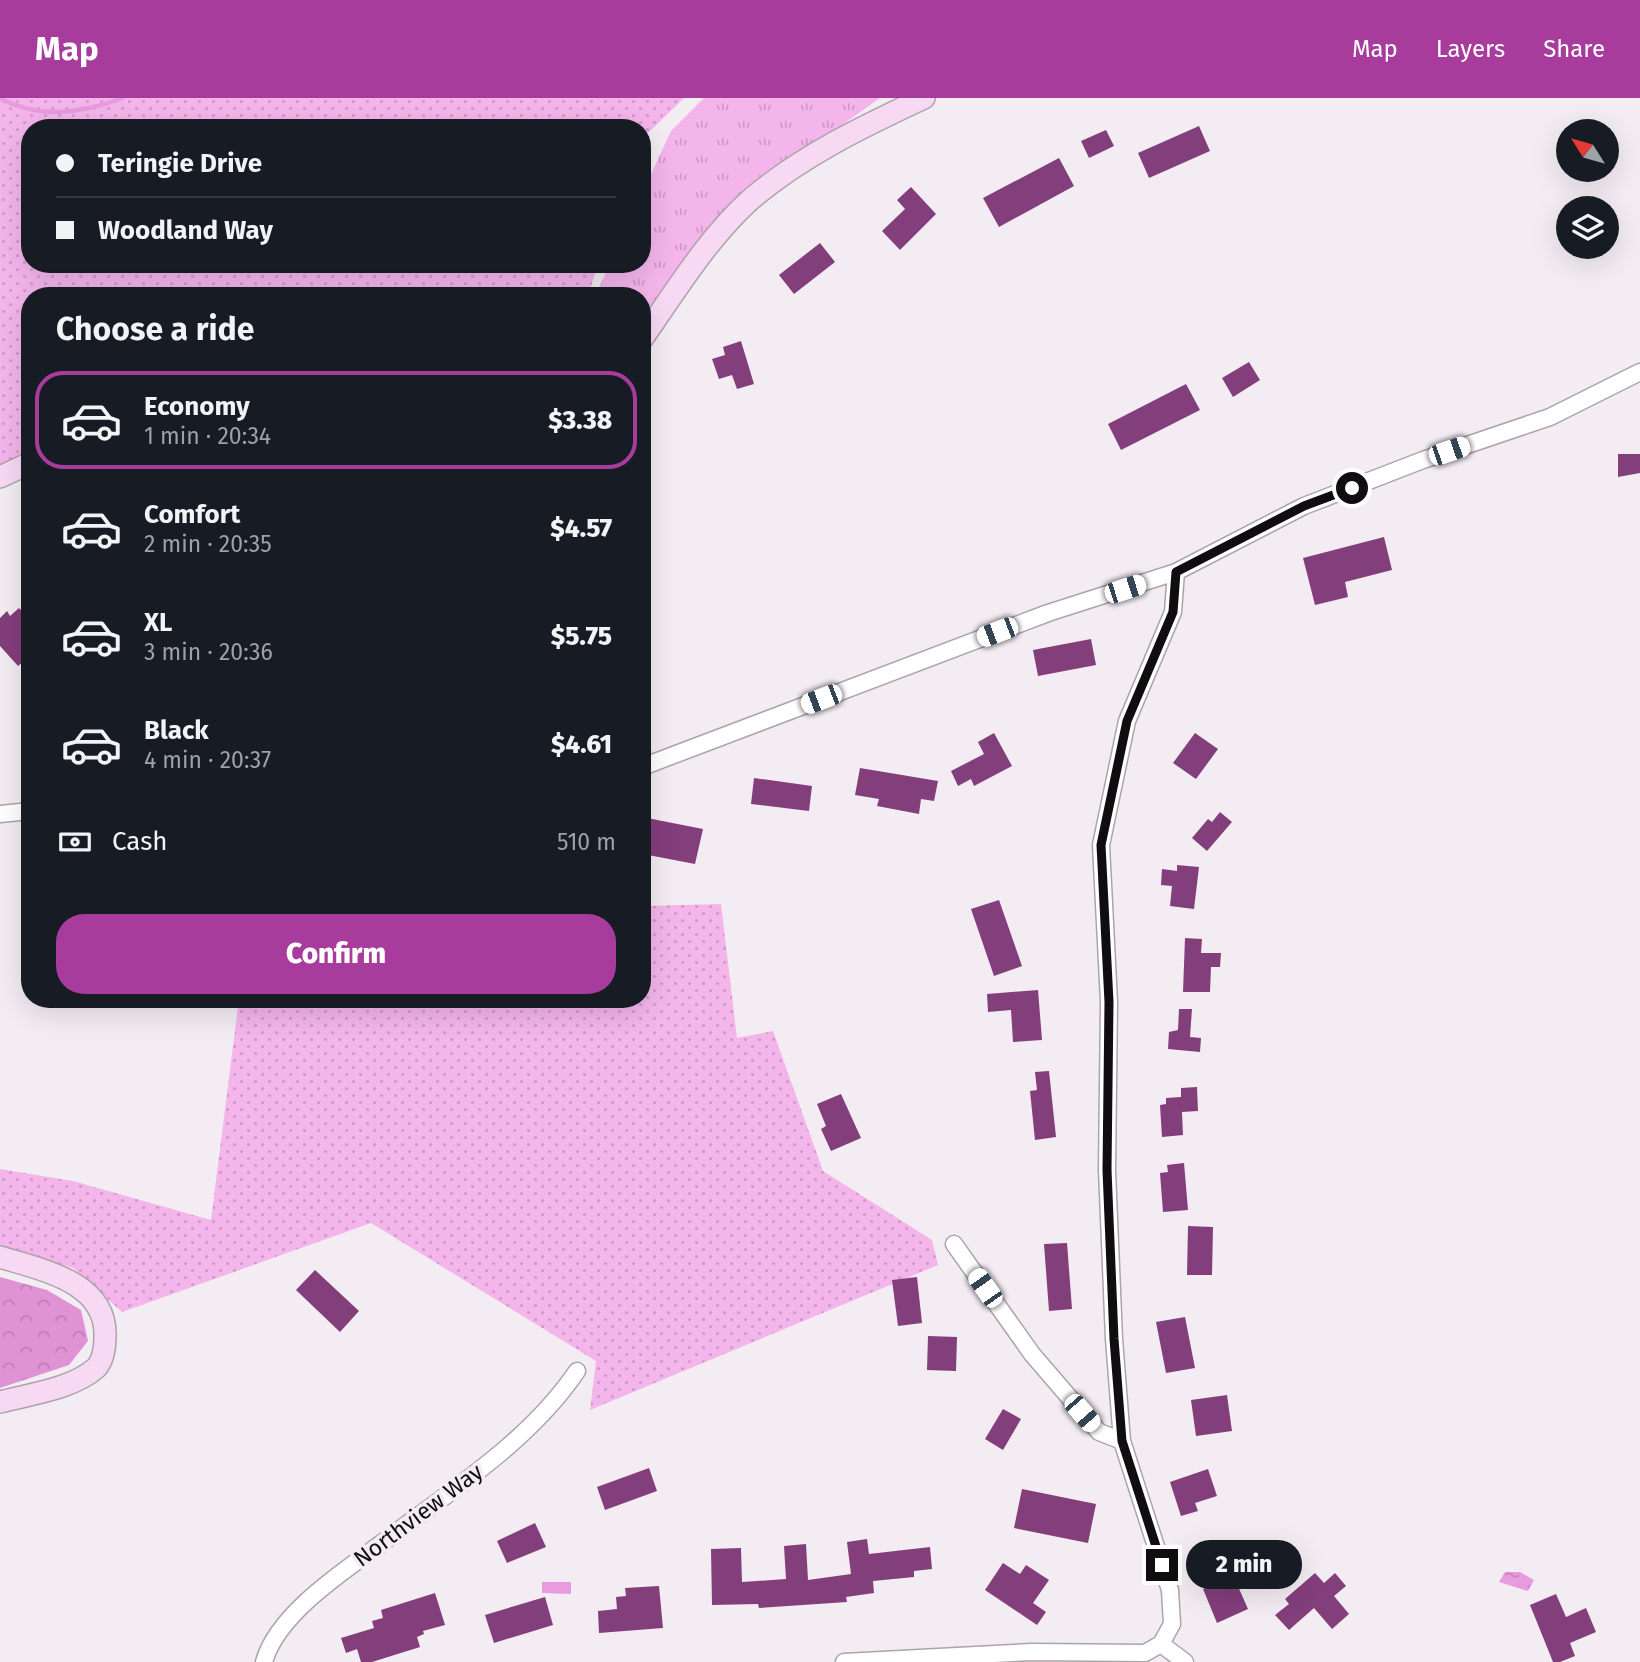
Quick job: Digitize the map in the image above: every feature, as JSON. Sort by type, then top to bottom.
[{"type":"main road","points":[[651,326],[702,254],[750,201],[843,136],[924,98]]},
{"type":"main road","points":[[0,477],[21,467]]},
{"type":"main road","points":[[0,1257],[53,1273],[79,1287],[102,1309],[105,1321],[101,1359],[78,1379],[0,1402]]},
{"type":"street","points":[[651,764],[1048,613],[1176,572],[1304,506],[1423,460],[1550,416],[1640,372]]},
{"type":"street","points":[[844,1662],[1031,1652],[1145,1653],[1161,1644],[1172,1624],[1170,1590],[1122,1441],[1114,1339],[1107,1170],[1109,1002],[1101,845],[1127,721],[1173,612],[1176,572]]},
{"type":"street","points":[[0,814],[21,811]]},
{"type":"street","points":[[954,1244],[1032,1354],[1073,1403],[1099,1432],[1122,1441]]},
{"type":"street","name":"Northview Way","points":[[264,1662],[284,1624],[345,1570],[496,1455],[558,1399],[577,1371]]},
{"type":"street","points":[[1161,1644],[1185,1662]]},
{"type":"green space","points":[[0,98],[684,98],[651,130],[651,119],[21,119],[21,273],[595,273],[591,287],[21,287],[21,464],[0,474]]},
{"type":"green space","points":[[704,98],[880,98],[737,200],[651,311],[651,287],[599,287],[606,273],[651,273],[651,174],[671,131]]},
{"type":"green space","points":[[721,904],[737,1038],[773,1031],[823,1171],[932,1240],[938,1265],[590,1410],[596,1361],[371,1223],[122,1312],[73,1268],[0,1246],[0,1169],[73,1181],[211,1220],[238,1008],[651,1008],[651,906]]},
{"type":"green space","points":[[0,1277],[47,1290],[81,1310],[88,1341],[69,1365],[0,1388]]},
{"type":"water","points":[[1505,1572],[1520,1572],[1534,1580],[1528,1591],[1499,1582]]},
{"type":"water","points":[[542,1582],[571,1582],[571,1594],[542,1593]]},
{"type":"building","points":[[1199,126],[1210,151],[1149,178],[1138,153]]},
{"type":"building","points":[[1106,130],[1114,146],[1089,158],[1081,141]]},
{"type":"building","points":[[1059,158],[1074,186],[999,227],[983,198]]},
{"type":"building","points":[[911,187],[936,214],[900,250],[882,231],[905,209],[897,200]]},
{"type":"building","points":[[820,243],[835,262],[794,294],[779,275]]},
{"type":"building","points":[[741,341],[754,384],[737,389],[732,375],[719,379],[712,359],[725,355],[723,347]]},
{"type":"building","points":[[1249,362],[1260,380],[1233,397],[1222,378]]},
{"type":"building","points":[[1186,384],[1200,410],[1121,450],[1108,424]]},
{"type":"building","points":[[1618,454],[1640,454],[1640,473],[1618,477]]},
{"type":"building","points":[[1384,537],[1392,570],[1345,582],[1348,597],[1315,605],[1303,558]]},
{"type":"building","points":[[19,608],[21,610],[21,664],[18,666],[0,646],[0,618],[7,611],[10,616]]},
{"type":"building","points":[[1091,639],[1096,665],[1038,676],[1033,650]]},
{"type":"building","points":[[994,733],[1012,766],[974,786],[971,779],[958,786],[951,771],[984,754],[978,742]]},
{"type":"building","points":[[1195,733],[1218,749],[1196,779],[1173,763]]},
{"type":"building","points":[[860,768],[938,781],[934,801],[921,799],[919,814],[877,806],[879,799],[855,795]]},
{"type":"building","points":[[754,778],[812,786],[809,811],[751,804]]},
{"type":"building","points":[[1220,812],[1232,822],[1207,851],[1192,838],[1208,819],[1212,822]]},
{"type":"building","points":[[651,819],[703,829],[695,864],[651,856]]},
{"type":"building","points":[[1177,865],[1199,867],[1194,909],[1170,906],[1172,886],[1161,885],[1162,869],[1177,871]]},
{"type":"building","points":[[999,900],[1022,966],[994,976],[971,909]]},
{"type":"building","points":[[1185,938],[1202,939],[1201,953],[1221,953],[1220,967],[1211,967],[1210,992],[1183,992]]},
{"type":"building","points":[[1038,990],[1042,1040],[1013,1042],[1011,1010],[988,1012],[987,994]]},
{"type":"building","points":[[1179,1009],[1192,1009],[1190,1037],[1201,1038],[1200,1052],[1168,1049],[1169,1032],[1178,1030]]},
{"type":"building","points":[[1049,1071],[1056,1137],[1035,1140],[1030,1091],[1037,1090],[1035,1072]]},
{"type":"building","points":[[1197,1087],[1198,1111],[1182,1112],[1183,1135],[1162,1137],[1160,1105],[1166,1104],[1166,1098],[1181,1097],[1181,1088]]},
{"type":"building","points":[[841,1094],[861,1138],[831,1151],[821,1129],[826,1126],[817,1104]]},
{"type":"building","points":[[1184,1163],[1188,1210],[1163,1212],[1160,1173],[1168,1172],[1167,1165]]},
{"type":"building","points":[[1188,1226],[1213,1227],[1212,1275],[1187,1275]]},
{"type":"building","points":[[1067,1243],[1072,1309],[1049,1311],[1044,1244]]},
{"type":"building","points":[[315,1270],[359,1311],[340,1332],[296,1290]]},
{"type":"building","points":[[917,1277],[922,1323],[898,1326],[892,1280]]},
{"type":"building","points":[[1185,1317],[1195,1368],[1166,1373],[1156,1322]]},
{"type":"building","points":[[928,1336],[957,1337],[956,1371],[927,1370]]},
{"type":"building","points":[[1227,1395],[1232,1431],[1196,1436],[1191,1400]]},
{"type":"building","points":[[1003,1409],[1021,1419],[1003,1450],[985,1439]]},
{"type":"building","points":[[649,1468],[657,1491],[605,1510],[597,1487]]},
{"type":"building","points":[[1208,1469],[1217,1496],[1195,1503],[1198,1511],[1181,1516],[1170,1482]]},
{"type":"building","points":[[1022,1489],[1096,1504],[1088,1543],[1014,1528]]},
{"type":"building","points":[[535,1523],[546,1547],[507,1563],[497,1541]]},
{"type":"building","points":[[867,1539],[869,1554],[930,1547],[932,1569],[914,1571],[914,1577],[873,1581],[874,1593],[846,1597],[847,1602],[759,1608],[758,1604],[712,1605],[711,1549],[741,1548],[742,1582],[786,1579],[784,1546],[806,1544],[808,1580],[851,1574],[847,1542]]},
{"type":"building","points":[[1003,1563],[1020,1574],[1026,1565],[1049,1580],[1033,1603],[1046,1612],[1037,1625],[985,1590]]},
{"type":"building","points":[[1315,1573],[1324,1583],[1335,1573],[1346,1586],[1334,1596],[1349,1614],[1332,1629],[1314,1608],[1289,1630],[1275,1615],[1289,1604],[1285,1599]]},
{"type":"building","points":[[1233,1575],[1248,1609],[1217,1623],[1203,1589]]},
{"type":"building","points":[[659,1586],[663,1628],[599,1633],[598,1611],[617,1609],[616,1597],[626,1596],[625,1588]]},
{"type":"building","points":[[435,1593],[445,1625],[423,1631],[424,1634],[417,1637],[420,1647],[372,1662],[361,1662],[357,1649],[346,1653],[341,1638],[374,1628],[372,1621],[383,1618],[381,1610]]},
{"type":"building","points":[[1556,1594],[1566,1617],[1586,1608],[1596,1632],[1570,1643],[1575,1656],[1560,1662],[1553,1662],[1530,1605]]},
{"type":"building","points":[[545,1597],[553,1625],[494,1643],[485,1615]]},
{"type":"waterway","points":[[0,98],[15,105],[46,112],[77,110],[123,98]]},
{"type":"route","points":[[1162,1565],[1122,1441],[1114,1339],[1107,1170],[1109,1002],[1101,845],[1127,721],[1173,612],[1176,572],[1304,506],[1352,488]]}]
